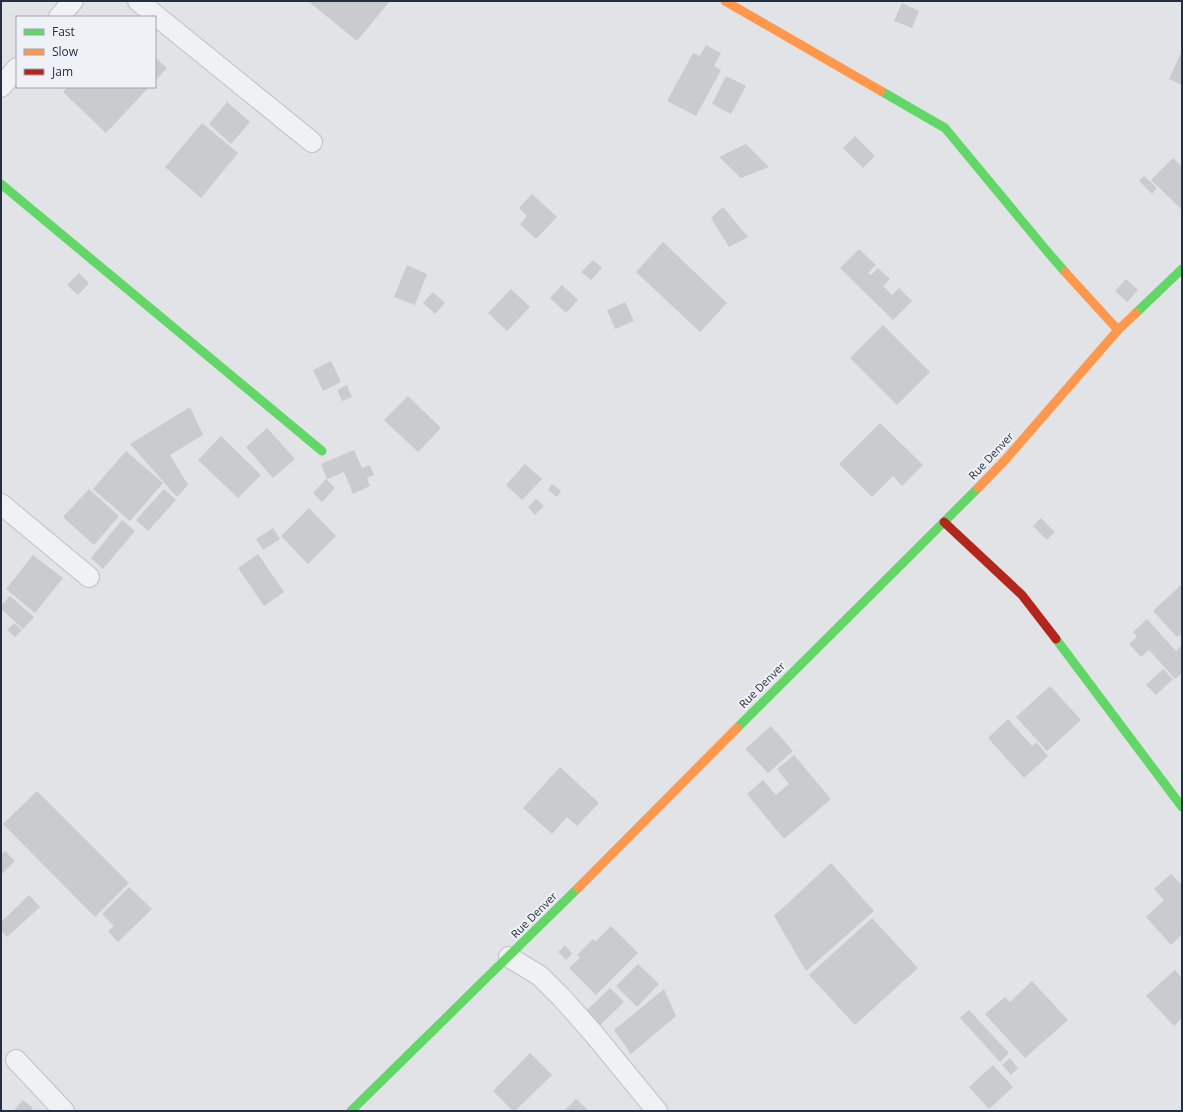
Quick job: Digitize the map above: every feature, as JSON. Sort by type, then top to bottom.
[{"type":"street","points":[[61,16],[73,1]]},
{"type":"street","points":[[138,1],[312,142]]},
{"type":"street","points":[[725,1],[945,128],[1046,250],[1118,330]]},
{"type":"street","points":[[1,87],[16,69]]},
{"type":"street","points":[[1,184],[322,451]]},
{"type":"street","name":"Rue Denver","points":[[351,1111],[509,957],[846,618],[944,522],[1006,459],[1118,330],[1182,269]]},
{"type":"street","points":[[1,504],[89,577]]},
{"type":"street","points":[[944,522],[1022,595],[1182,807]]},
{"type":"street","points":[[509,957],[540,976],[562,998],[593,1033],[657,1111]]},
{"type":"street","points":[[16,1060],[64,1111]]},
{"type":"building","points":[[308,1],[390,1],[357,41]]},
{"type":"building","points":[[902,3],[919,11],[912,28],[894,21]]},
{"type":"building","points":[[706,45],[721,53],[714,66],[721,70],[696,116],[667,101],[693,53],[700,56]]},
{"type":"building","points":[[1182,51],[1182,85],[1169,79]]},
{"type":"building","points":[[156,58],[167,68],[156,80]]},
{"type":"building","points":[[726,76],[746,86],[731,114],[712,104]]},
{"type":"building","points":[[67,88],[148,88],[106,133],[63,92]]},
{"type":"building","points":[[227,102],[250,122],[231,144],[209,124]]},
{"type":"building","points":[[202,123],[238,153],[201,198],[165,167]]},
{"type":"building","points":[[855,136],[875,156],[863,168],[843,148]]},
{"type":"building","points":[[746,144],[769,167],[741,178],[719,157]]},
{"type":"building","points":[[1173,158],[1182,167],[1182,210],[1151,180]]},
{"type":"building","points":[[1144,176],[1157,188],[1152,194],[1139,181]]},
{"type":"building","points":[[532,194],[557,217],[536,239],[520,224],[527,216],[519,208]]},
{"type":"building","points":[[723,207],[748,237],[729,247],[711,218]]},
{"type":"building","points":[[663,242],[727,303],[700,332],[636,272]]},
{"type":"building","points":[[859,249],[876,265],[868,273],[871,275],[878,268],[890,279],[883,286],[892,295],[899,288],[912,301],[893,320],[840,268]]},
{"type":"building","points":[[593,260],[602,268],[591,280],[581,272]]},
{"type":"building","points":[[407,265],[427,274],[415,305],[394,297]]},
{"type":"building","points":[[79,273],[89,283],[78,295],[67,285]]},
{"type":"building","points":[[1126,279],[1138,290],[1127,302],[1115,291]]},
{"type":"building","points":[[562,285],[578,300],[566,313],[550,298]]},
{"type":"building","points":[[511,289],[530,307],[507,331],[488,313]]},
{"type":"building","points":[[433,292],[445,303],[435,314],[423,303]]},
{"type":"building","points":[[625,302],[634,321],[615,329],[607,310]]},
{"type":"building","points":[[883,325],[930,372],[897,405],[850,358]]},
{"type":"building","points":[[331,361],[341,382],[323,391],[313,370]]},
{"type":"building","points":[[347,385],[352,397],[342,401],[337,390]]},
{"type":"building","points":[[408,396],[441,428],[418,452],[384,420]]},
{"type":"building","points":[[190,407],[203,435],[170,455],[188,485],[177,497],[130,444]]},
{"type":"building","points":[[880,423],[923,465],[902,486],[893,476],[872,497],[839,464]]},
{"type":"building","points":[[267,428],[295,459],[273,478],[246,447]]},
{"type":"building","points":[[221,436],[261,475],[238,498],[198,460]]},
{"type":"building","points":[[354,450],[362,468],[370,465],[374,475],[367,478],[370,486],[353,494],[344,472],[327,479],[321,464]]},
{"type":"building","points":[[126,451],[163,483],[130,521],[93,489]]},
{"type":"building","points":[[525,464],[542,479],[522,500],[506,485]]},
{"type":"building","points":[[326,479],[335,488],[322,502],[313,493]]},
{"type":"building","points":[[552,484],[561,491],[557,497],[548,490]]},
{"type":"building","points":[[89,489],[119,516],[94,545],[63,517]]},
{"type":"building","points":[[164,489],[176,500],[148,531],[136,520]]},
{"type":"building","points":[[536,499],[544,506],[535,515],[528,507]]},
{"type":"building","points":[[309,508],[336,536],[308,564],[281,536]]},
{"type":"building","points":[[1041,518],[1055,532],[1047,540],[1033,526]]},
{"type":"building","points":[[122,520],[135,531],[103,569],[91,558]]},
{"type":"building","points":[[273,528],[280,539],[263,550],[256,539]]},
{"type":"building","points":[[258,554],[284,592],[264,606],[238,568]]},
{"type":"building","points":[[33,555],[63,578],[35,613],[6,589]]},
{"type":"building","points":[[1182,584],[1182,633],[1177,637],[1153,611]]},
{"type":"building","points":[[10,596],[34,617],[23,629],[1,609],[1,606]]},
{"type":"building","points":[[1147,619],[1176,651],[1182,645],[1182,673],[1175,679],[1149,650],[1141,657],[1129,644],[1137,637],[1133,632]]},
{"type":"building","points":[[14,623],[22,630],[15,637],[7,630]]},
{"type":"building","points":[[1163,669],[1173,679],[1156,695],[1146,685]]},
{"type":"building","points":[[1050,686],[1081,720],[1047,751],[1016,717]]},
{"type":"building","points":[[1008,719],[1032,746],[1036,742],[1048,756],[1024,778],[988,738]]},
{"type":"building","points":[[771,726],[793,751],[768,773],[745,749]]},
{"type":"building","points":[[794,755],[831,799],[784,839],[747,794],[763,780],[776,795],[789,784],[777,769]]},
{"type":"building","points":[[560,767],[599,803],[577,826],[567,817],[552,834],[523,808]]},
{"type":"building","points":[[37,791],[129,883],[95,917],[3,824]]},
{"type":"building","points":[[5,851],[15,861],[1,875],[1,855]]},
{"type":"building","points":[[831,863],[874,911],[806,971],[774,916]]},
{"type":"building","points":[[1171,874],[1182,885],[1182,934],[1171,945],[1146,917],[1164,900],[1154,889]]},
{"type":"building","points":[[129,887],[152,909],[118,942],[108,931],[114,926],[102,914]]},
{"type":"building","points":[[29,895],[40,907],[7,937],[1,930],[1,922]]},
{"type":"building","points":[[872,918],[918,968],[855,1025],[809,975]]},
{"type":"building","points":[[611,926],[638,953],[596,995],[569,968],[580,958],[577,955],[593,939],[596,941]]},
{"type":"building","points":[[565,945],[572,954],[566,960],[558,952]]},
{"type":"building","points":[[638,964],[659,984],[637,1007],[616,986]]},
{"type":"building","points":[[1175,970],[1182,978],[1182,1018],[1174,1026],[1146,996]]},
{"type":"building","points":[[1032,981],[1068,1020],[1025,1058],[985,1014],[1005,997],[1010,1002]]},
{"type":"building","points":[[610,988],[624,1002],[597,1028],[583,1014]]},
{"type":"building","points":[[664,989],[676,1016],[631,1054],[614,1030]]},
{"type":"building","points":[[969,1010],[1009,1053],[1000,1062],[960,1018]]},
{"type":"building","points":[[530,1053],[552,1075],[515,1111],[513,1111],[493,1091]]},
{"type":"building","points":[[1010,1058],[1018,1068],[1011,1075],[1002,1065]]},
{"type":"building","points":[[993,1065],[1013,1087],[989,1109],[969,1087]]},
{"type":"building","points":[[576,1099],[589,1111],[564,1111]]},
{"type":"building","points":[[23,1100],[33,1108],[30,1111],[13,1111]]},
{"type":"traffic: fast","points":[[881,91],[945,128],[1065,272]]},
{"type":"traffic: fast","points":[[1,184],[322,451]]},
{"type":"traffic: fast","points":[[1136,313],[1182,269]]},
{"type":"traffic: fast","points":[[737,728],[978,488]]},
{"type":"traffic: fast","points":[[1056,639],[1182,807]]},
{"type":"traffic: fast","points":[[351,1111],[578,888]]},
{"type":"traffic: slow","points":[[725,1],[881,91]]},
{"type":"traffic: slow","points":[[1065,272],[1118,330]]},
{"type":"traffic: slow","points":[[978,488],[1006,459],[1118,330],[1136,313]]},
{"type":"traffic: slow","points":[[578,888],[737,728]]},
{"type":"traffic: jam","points":[[944,522],[1022,595],[1056,639]]}]
